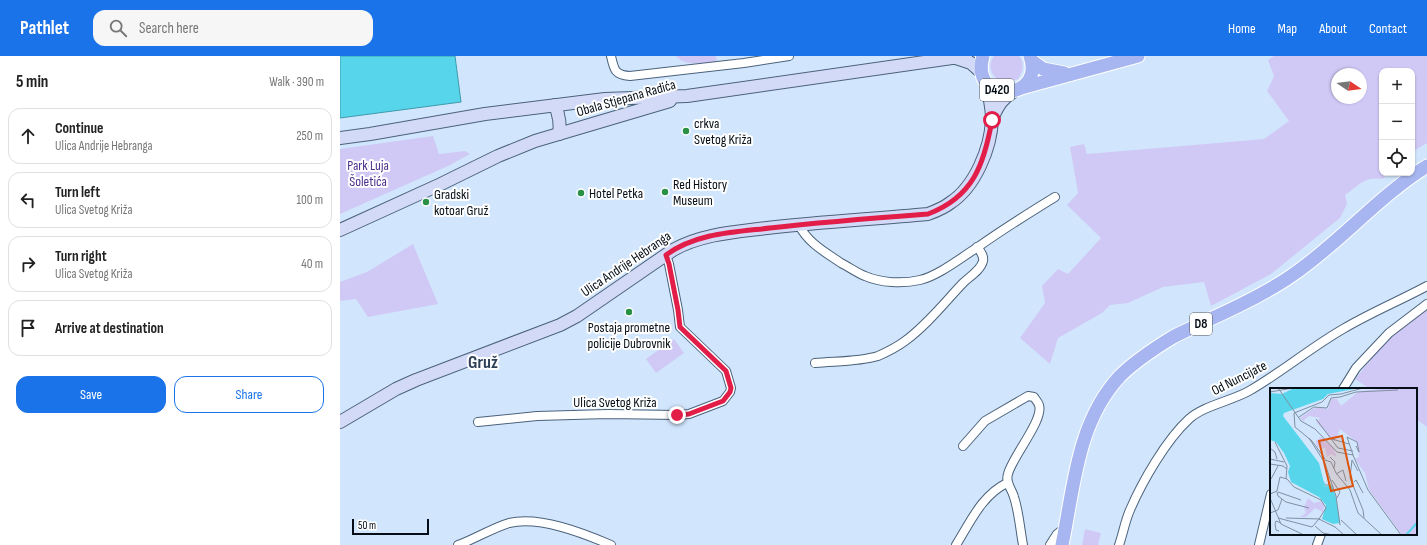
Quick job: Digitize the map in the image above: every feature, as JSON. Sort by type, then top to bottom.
[{"type":"main road","name":"D420","points":[[983,56],[981,64],[984,77],[992,88],[1006,92],[1138,56]]},
{"type":"main road","points":[[687,96],[961,57],[971,63],[984,77]]},
{"type":"main road","name":"D420","points":[[1017,89],[1026,82],[1030,76],[1032,69],[1031,59]]},
{"type":"main road","name":"D420","points":[[1031,59],[1043,69],[1074,74]]},
{"type":"main road","name":"Ulica Andrije Hebranga","points":[[984,77],[990,98],[992,120]]},
{"type":"main road","name":"Ulica Andrije Hebranga","points":[[340,422],[385,395],[416,380],[560,325],[577,316],[683,244],[702,238],[724,234],[798,225],[928,214],[941,209],[961,194],[972,181],[979,169],[992,120],[1000,102],[1005,96],[1017,89]]},
{"type":"main road","name":"Obala Stjepana Radića","points":[[340,138],[484,114],[554,105],[605,99],[687,96]]},
{"type":"main road","name":"Obala Stjepana Radića","points":[[340,230],[442,184],[498,156],[535,141],[687,96]]},
{"type":"main road","points":[[554,105],[561,125],[559,134]]},
{"type":"main road","name":"D8","points":[[1062,545],[1075,474],[1085,436],[1094,414],[1120,376],[1136,362],[1174,337],[1264,292],[1304,268],[1383,198],[1415,173],[1427,166]]},
{"type":"street","points":[[611,56],[615,71],[619,74],[630,76],[744,63],[789,56]]},
{"type":"street","points":[[798,225],[808,239],[822,250],[866,276],[883,281],[898,282],[920,280],[931,276],[953,263],[1055,197]]},
{"type":"street","points":[[814,363],[863,359],[878,355],[897,347],[930,319],[980,267],[983,260],[982,254],[977,247]]},
{"type":"street","name":"Ulica Svetog Križa","points":[[478,422],[545,415],[689,414],[723,401],[730,392],[731,388],[726,371],[680,327],[678,310],[666,255]]},
{"type":"street","name":"Od Nuncijate","points":[[1119,545],[1130,511],[1143,483],[1170,440],[1190,418],[1204,409],[1229,401],[1248,391],[1274,375],[1318,344],[1427,286]]},
{"type":"street","points":[[1343,388],[1356,368],[1389,333],[1427,304]]},
{"type":"street","points":[[962,446],[985,421],[1028,396],[1034,397],[1039,405],[1038,418],[1007,475],[1007,483],[1014,494],[1016,502],[1023,545]]},
{"type":"street","points":[[956,545],[982,502],[994,490],[1007,483]]},
{"type":"street","points":[[1259,545],[1270,498]]},
{"type":"street","points":[[458,545],[508,524],[522,521],[546,524],[582,534],[611,545]]},
{"type":"street","points":[[1050,545],[1057,534],[1066,528]]},
{"type":"street","points":[[1318,545],[1321,535]]},
{"type":"green space","points":[[676,56],[716,56],[717,62],[690,63],[685,62]]},
{"type":"green space","points":[[994,56],[1019,56],[1023,68],[1018,79],[1007,83],[998,80],[992,73],[990,65]]},
{"type":"green space","points":[[1274,56],[1427,56],[1427,143],[1415,150],[1415,68],[1379,68],[1379,176],[1386,176],[1383,179],[1377,178],[1362,182],[1345,195],[1347,204],[1340,218],[1271,274],[1211,306],[1204,282],[1163,287],[1128,303],[1110,305],[1102,313],[1058,338],[1050,364],[1020,338],[1045,303],[1042,286],[1058,269],[1068,274],[1101,238],[1067,205],[1078,193],[1070,147],[1084,144],[1087,154],[1264,139],[1289,121],[1267,91],[1274,76],[1268,60]]},
{"type":"green space","name":"Park Luja Šoletića","points":[[433,136],[439,154],[465,151],[470,154],[448,166],[340,214],[340,149]]},
{"type":"green space","points":[[413,244],[438,304],[368,317],[356,299],[340,301],[340,282],[367,272]]},
{"type":"green space","points":[[1427,308],[1427,427],[1417,420],[1417,388],[1368,388],[1355,379],[1376,353],[1395,333]]},
{"type":"green space","points":[[674,339],[684,353],[656,373],[646,359]]},
{"type":"green space","points":[[1085,529],[1101,533],[1098,545],[1082,545]]},
{"type":"water","points":[[340,56],[455,56],[461,102],[340,118]]},
{"type":"place","name":"crkva Svetog Križa","points":[[686,131]]},
{"type":"place","name":"Red History Museum","points":[[665,192]]},
{"type":"place","name":"Hotel Petka","points":[[581,193]]},
{"type":"place","name":"Gradski kotoar Gruž","points":[[426,202]]},
{"type":"place","name":"Postaja prometne policije Dubrovnik","points":[[629,312]]},
{"type":"district","name":"Gruž","points":[[483,362]]},
{"type":"route","points":[[677,415],[689,414],[723,401],[730,392],[731,388],[726,371],[680,327],[678,310],[666,255],[683,244],[702,238],[724,234],[798,225],[928,214],[941,209],[961,194],[972,181],[979,169],[992,120]]}]
